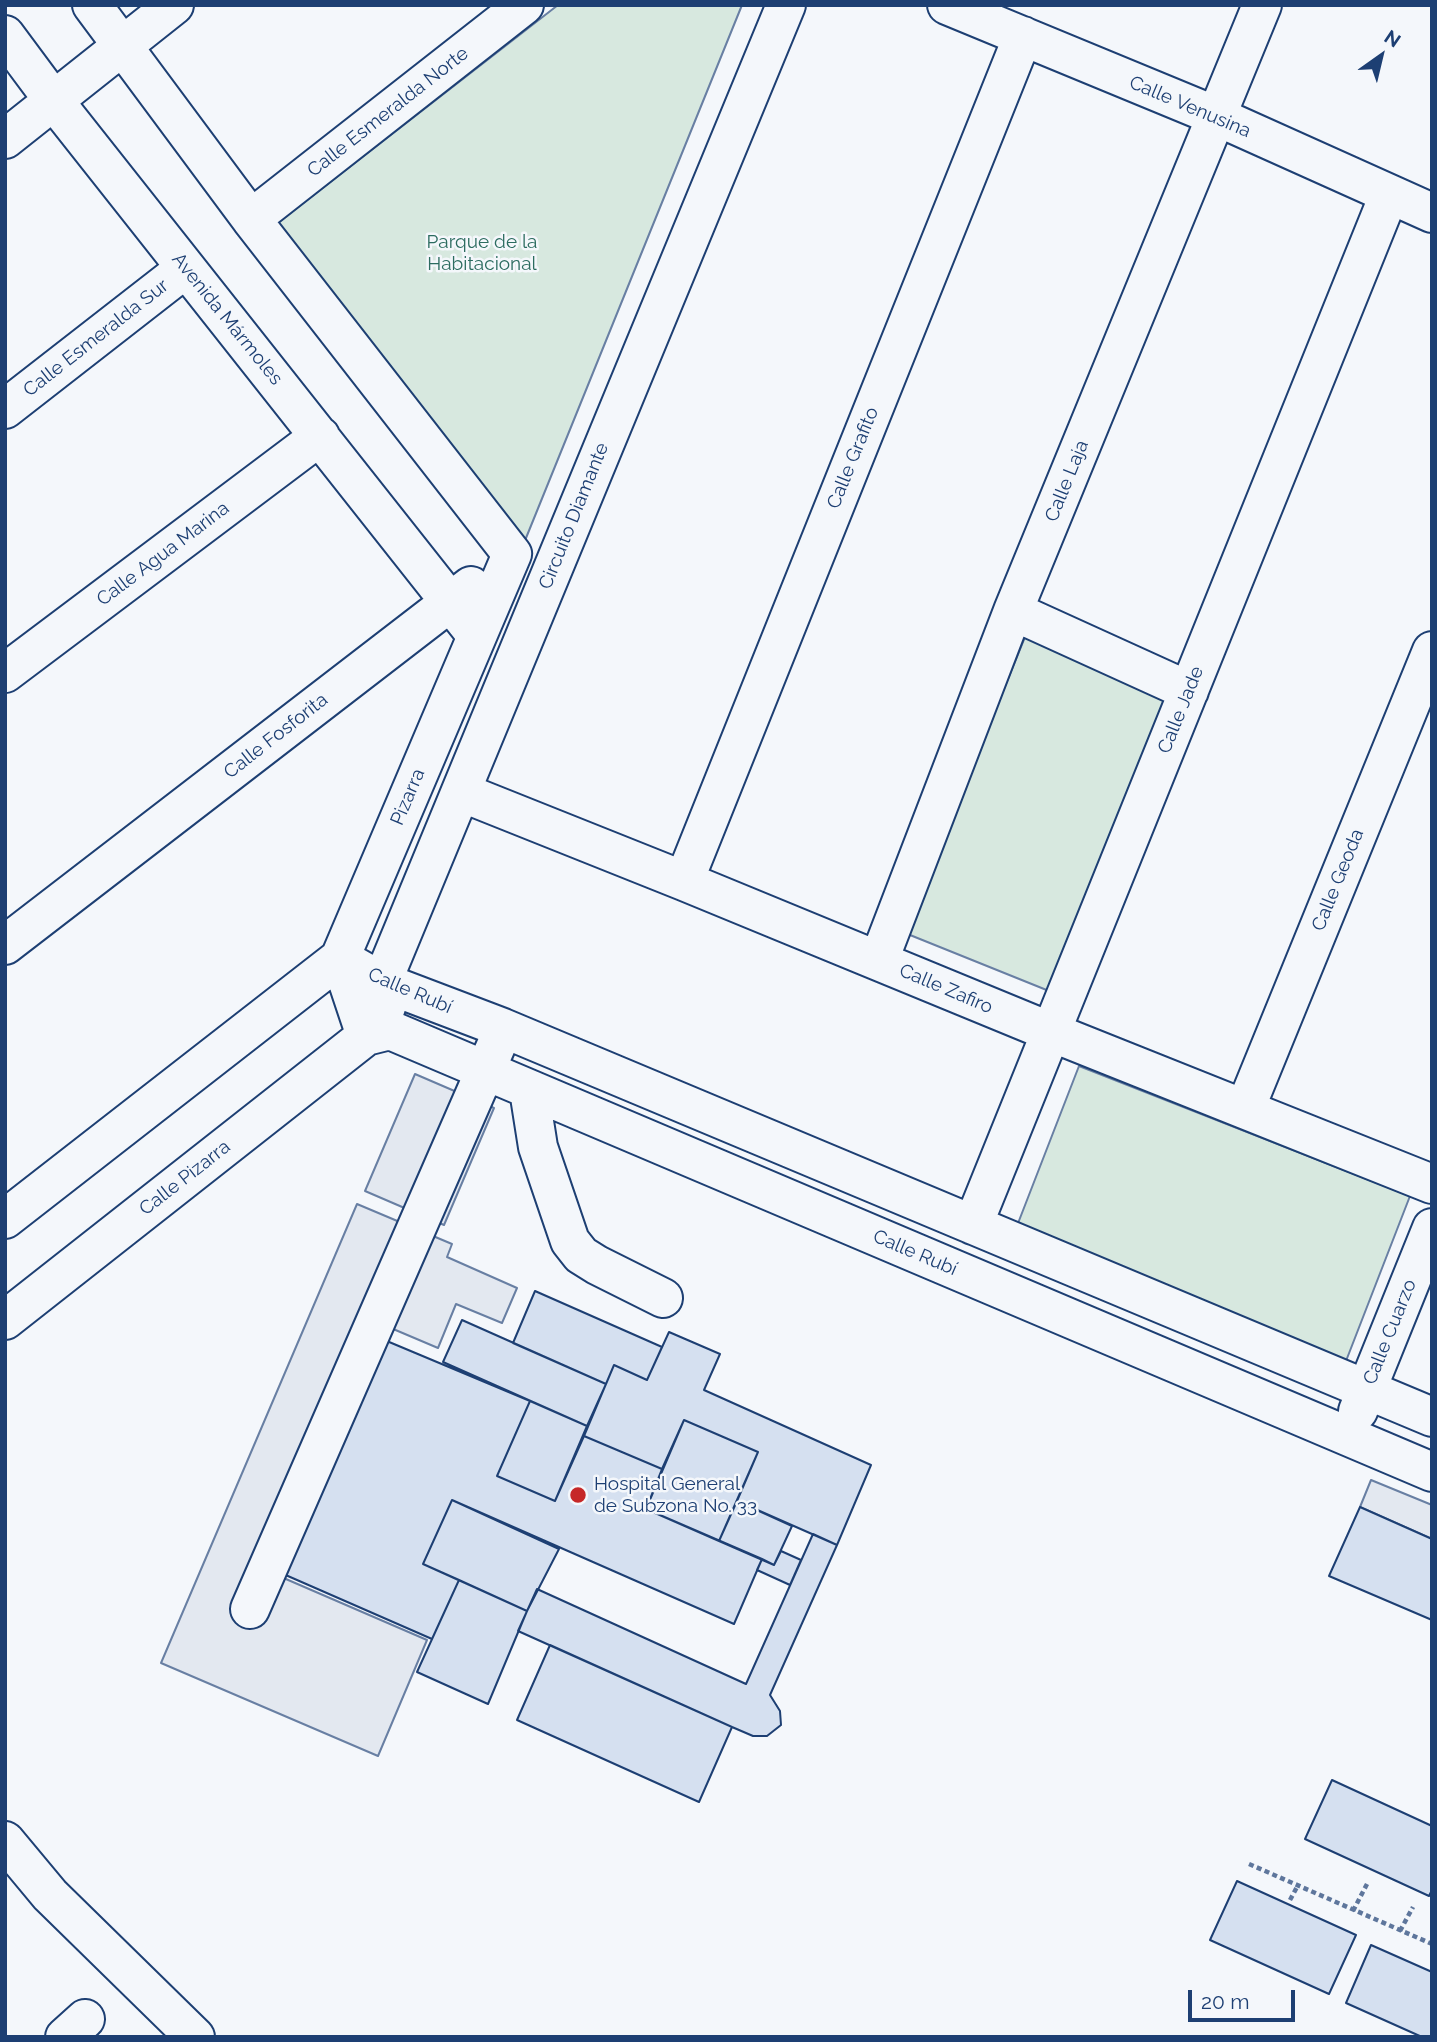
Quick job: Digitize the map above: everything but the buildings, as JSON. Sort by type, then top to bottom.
[{"type":"street","points":[[92,5],[251,219],[512,554],[548,579]]},
{"type":"street","points":[[5,139],[174,5]]},
{"type":"street","name":"Calle Esmeralda Norte","points":[[251,219],[524,5]]},
{"type":"street","name":"Circuito Diamante","points":[[382,982],[786,5]]},
{"type":"street","name":"Calle Venusina","points":[[947,5],[1216,116],[1432,213]]},
{"type":"street","name":"Calle Laja","points":[[879,960],[1013,611],[1262,5]]},
{"type":"street","name":"Avenida Mármoles","points":[[5,35],[54,102],[450,603]]},
{"type":"street","name":"Calle Grafito","points":[[684,881],[1023,36]]},
{"type":"street","name":"Calle Jade","points":[[973,1224],[1389,195]]},
{"type":"street","name":"Calle Esmeralda Sur","points":[[5,409],[186,268]]},
{"type":"street","name":"Calle Agua Marina","points":[[5,673],[320,436]]},
{"type":"street","name":"Calle Fosforita","points":[[5,944],[512,554]]},
{"type":"street","name":"Pizarra","points":[[340,958],[512,554]]},
{"type":"street","points":[[450,603],[477,636]]},
{"type":"street","points":[[1013,611],[1189,691]]},
{"type":"street","name":"Calle Geoda","points":[[1245,1109],[1432,651]]},
{"type":"street","name":"Calle Zafiro","points":[[461,793],[1432,1184]]},
{"type":"street","points":[[5,1219],[340,958]]},
{"type":"street","name":"Calle Rubí","points":[[340,958],[382,982],[503,1028],[1432,1417]]},
{"type":"street","name":"Calle Rubí","points":[[340,958],[378,1033],[485,1070],[1432,1472]]},
{"type":"street","points":[[378,1033],[382,982]]},
{"type":"street","points":[[250,1609],[503,1028]]},
{"type":"street","name":"Calle Pizarra","points":[[5,1320],[378,1033]]},
{"type":"street","points":[[529,1090],[538,1147],[570,1241],[581,1255],[597,1265],[663,1298]]},
{"type":"street","name":"Calle Cuarzo","points":[[1348,1436],[1432,1228]]},
{"type":"street","points":[[5,1841],[51,1895],[195,2037]]},
{"type":"path","points":[[1249,1864],[1432,1944]]},
{"type":"path","points":[[1353,1910],[1368,1882]]},
{"type":"path","points":[[1290,1900],[1297,1887]]},
{"type":"path","points":[[1400,1931],[1413,1907]]},
{"type":"green space","name":"Parque de la Habitacional","points":[[558,5],[742,5],[526,538],[517,540],[275,225]]},
{"type":"green space","points":[[1029,627],[1173,688],[1059,995],[905,933]]},
{"type":"green space","points":[[1079,1066],[1410,1196],[1346,1361],[1015,1231]]},
{"type":"shaded area","points":[[415,1074],[494,1108],[444,1225],[365,1191]]},
{"type":"shaded area","points":[[357,1204],[452,1244],[447,1257],[517,1288],[502,1323],[456,1304],[438,1348],[379,1323],[272,1573],[427,1640],[378,1756],[161,1663]]},
{"type":"shaded area","points":[[1371,1480],[1432,1505],[1432,1539],[1360,1507]]},
{"type":"place","name":"Hospital General de Subzona No. 33","points":[[578,1495]]}]
